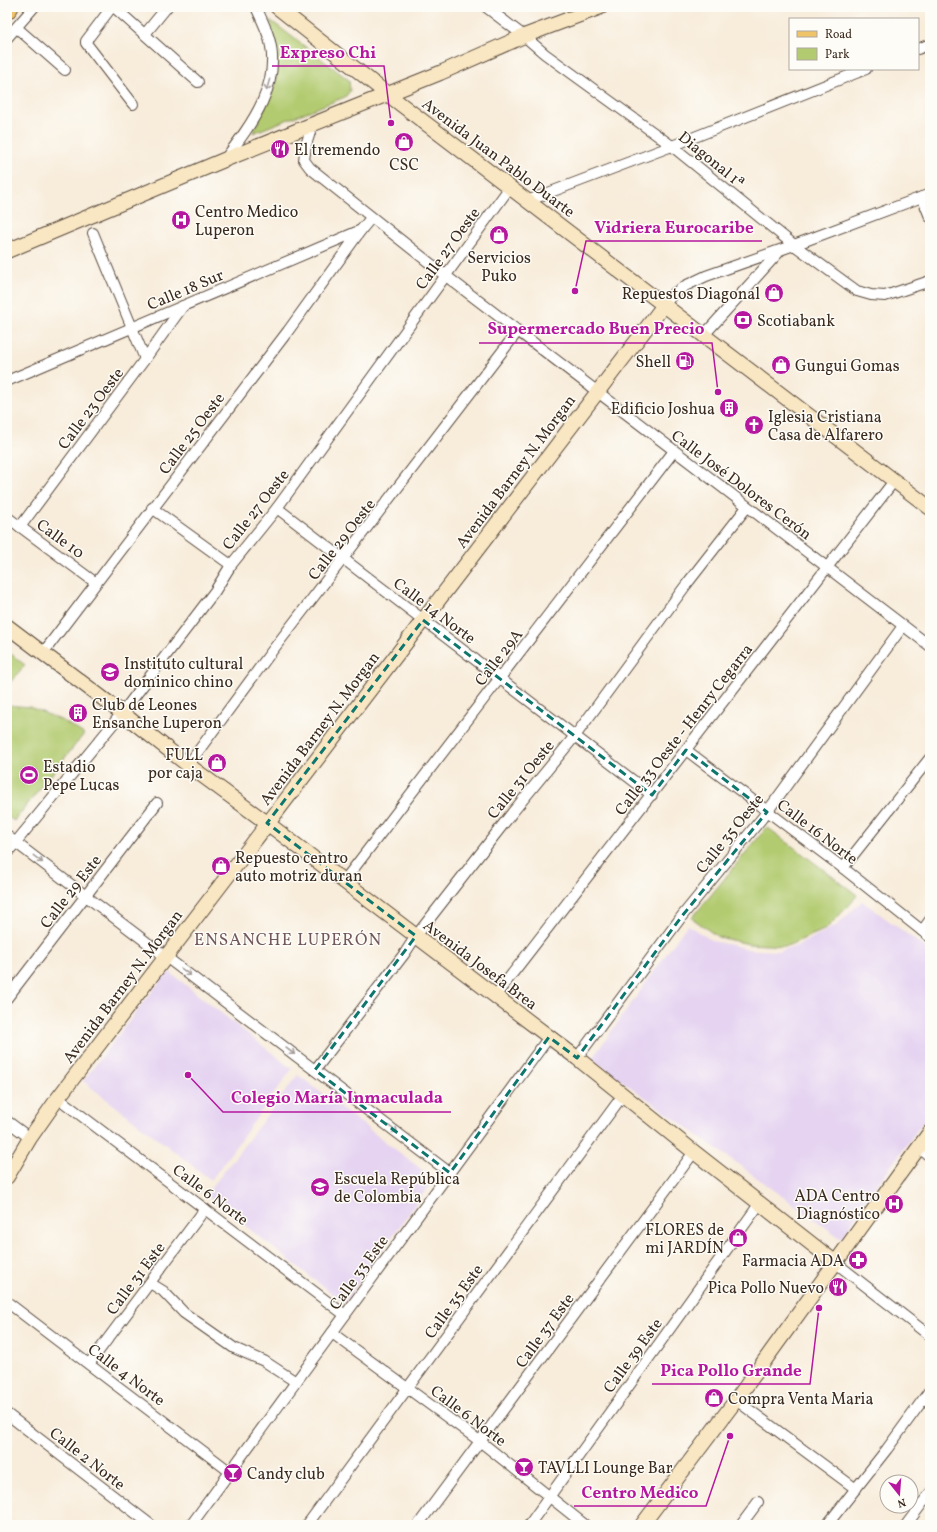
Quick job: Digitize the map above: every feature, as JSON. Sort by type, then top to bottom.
[{"type":"main road","points":[[7,12],[11,7]]},
{"type":"main road","name":"Avenida Juan Pablo Duarte","points":[[277,7],[386,93],[930,508]]},
{"type":"main road","points":[[7,251],[313,123],[440,73],[524,36],[601,7]]},
{"type":"main road","name":"Avenida Barney N. Morgan","points":[[7,1178],[30,1138],[58,1098],[664,305]]},
{"type":"main road","name":"Avenida Josefa Brea","points":[[7,626],[188,765],[267,823],[577,1058],[836,1263]]},
{"type":"main road","points":[[642,1525],[736,1400],[930,1132]]},
{"type":"street","points":[[7,38],[34,7]]},
{"type":"street","points":[[145,34],[167,7]]},
{"type":"street","points":[[224,160],[254,119],[265,97],[272,73],[272,56],[268,36],[256,7]]},
{"type":"street","name":"Diagonal 1ª","points":[[486,7],[545,54],[672,146],[794,245],[857,292],[885,296],[930,281]]},
{"type":"street","points":[[133,104],[86,44],[86,41],[111,8],[145,34],[198,82]]},
{"type":"street","points":[[17,28],[65,70]]},
{"type":"street","points":[[919,49],[930,44]]},
{"type":"street","points":[[527,201],[672,146],[863,70]]},
{"type":"street","name":"Calle José Dolores Cerón","points":[[313,123],[306,145],[304,160],[310,168],[371,218],[446,276],[930,646]]},
{"type":"street","name":"Calle 27 Oeste","points":[[7,853],[122,713],[214,591],[231,565],[277,508],[510,187]]},
{"type":"street","points":[[664,305],[673,294],[706,276],[780,251],[926,195],[930,218]]},
{"type":"street","name":"Calle 18 Sur","points":[[7,381],[361,230],[371,218]]},
{"type":"street","name":"Calle 25 Oeste","points":[[43,653],[288,331],[361,230]]},
{"type":"street","points":[[93,233],[145,359]]},
{"type":"street","points":[[704,335],[780,251]]},
{"type":"street","name":"Calle 23 Oeste","points":[[20,527],[183,306]]},
{"type":"street","name":"Calle 29 Oeste","points":[[188,765],[272,651],[518,331]]},
{"type":"street","name":"Calle 29A","points":[[344,881],[674,451]]},
{"type":"street","name":"Calle 33 Oeste - Henry Cegarra","points":[[495,996],[894,480]]},
{"type":"street","name":"Calle 31 Oeste","points":[[315,1070],[405,954],[416,936],[512,813],[575,736],[686,585],[747,507]]},
{"type":"street","points":[[152,508],[231,565]]},
{"type":"street","name":"Calle 14 Norte","points":[[277,508],[652,794]]},
{"type":"street","name":"Calle 10","points":[[7,517],[96,583]]},
{"type":"street","name":"Calle 35 Oeste","points":[[577,1058],[682,916],[767,812],[903,626]]},
{"type":"street","name":"Calle 16 Norte","points":[[686,750],[843,868],[930,937]]},
{"type":"street","points":[[843,868],[930,758]]},
{"type":"street","name":"Calle 29 Este","points":[[7,998],[157,803]]},
{"type":"street","points":[[7,836],[450,1173]]},
{"type":"street","points":[[922,931],[930,920]]},
{"type":"street","name":"Calle 33 Este","points":[[191,1525],[549,1037]]},
{"type":"street","name":"Calle 35 Este","points":[[307,1525],[623,1095]]},
{"type":"street","name":"Calle 6 Norte","points":[[58,1098],[345,1315]]},
{"type":"street","points":[[7,1122],[30,1138]]},
{"type":"street","points":[[918,1148],[930,1156]]},
{"type":"street","name":"Calle 37 Este","points":[[418,1525],[481,1442],[694,1152]]},
{"type":"street","name":"Calle 39 Este","points":[[529,1525],[760,1204]]},
{"type":"street","name":"Calle 31 Este","points":[[89,1364],[205,1209]]},
{"type":"street","name":"Avenida Josefa Brea","points":[[836,1263],[930,1336]]},
{"type":"street","points":[[150,1283],[163,1291],[184,1313],[234,1348],[264,1361],[296,1382]]},
{"type":"street","name":"Calle 4 Norte","points":[[7,1302],[230,1471]]},
{"type":"street","name":"Calle 6 Norte","points":[[332,1333],[481,1442],[585,1525]]},
{"type":"street","points":[[827,1525],[856,1489],[930,1390]]},
{"type":"street","points":[[736,1400],[856,1489]]},
{"type":"street","name":"Calle 2 Norte","points":[[7,1414],[151,1525]]},
{"type":"street","points":[[906,1525],[930,1493]]},
{"type":"street","points":[[742,1525],[758,1502]]},
{"type":"highlighted area","points":[[423,620],[652,795],[686,750],[767,812],[682,916],[577,1058],[549,1037],[450,1173],[315,1070],[416,936],[267,823]]},
{"type":"shaded area","points":[[862,901],[930,951],[930,1113],[867,1198],[842,1239],[592,1059],[687,925],[713,941],[753,950],[779,951],[797,946],[837,925]]},
{"type":"shaded area","points":[[168,971],[292,1069],[211,1180],[83,1081]]},
{"type":"shaded area","name":"Escuela República de Colombia","points":[[298,1075],[434,1179],[344,1303],[206,1195]]},
{"type":"green space","points":[[270,20],[349,80],[350,91],[345,97],[253,133],[271,95],[276,80],[276,53]]},
{"type":"green space","points":[[7,651],[25,665],[7,686]]},
{"type":"green space","name":"Estadio Pepe Lucas","points":[[7,705],[30,707],[63,721],[84,734],[14,821],[7,816]]},
{"type":"green space","points":[[767,827],[857,895],[826,929],[787,946],[749,944],[718,937],[692,918]]},
{"type":"place","name":"Expreso Chi","points":[[391,123]]},
{"type":"place","name":"CSC","points":[[404,142]]},
{"type":"place","name":"El tremendo","points":[[280,149]]},
{"type":"place","name":"Centro Medico Luperon","points":[[181,220]]},
{"type":"place","name":"Servicios Puko","points":[[499,235]]},
{"type":"place","name":"Vidriera Eurocaribe","points":[[575,291]]},
{"type":"place","name":"Repuestos Diagonal","points":[[774,293]]},
{"type":"place","name":"Scotiabank","points":[[743,320]]},
{"type":"place","name":"Shell","points":[[685,361]]},
{"type":"place","name":"Gungui Gomas","points":[[781,365]]},
{"type":"place","name":"Supermercado Buen Precio","points":[[718,392]]},
{"type":"place","name":"Edificio Joshua","points":[[729,408]]},
{"type":"place","name":"Iglesia Cristiana Casa de Alfarero","points":[[754,425]]},
{"type":"place","name":"Instituto cultural dominico chino","points":[[110,672]]},
{"type":"place","name":"Club de Leones Ensanche Luperon","points":[[78,713]]},
{"type":"place","name":"FULL por caja","points":[[217,763]]},
{"type":"place","name":"Estadio Pepe Lucas","points":[[29,775]]},
{"type":"place","name":"Repuesto centro auto motriz duran","points":[[221,866]]},
{"type":"place","name":"Colegio María Inmaculada","points":[[188,1075]]},
{"type":"place","name":"Escuela República de Colombia","points":[[320,1187]]},
{"type":"place","name":"ADA Centro Diagnóstico","points":[[894,1204]]},
{"type":"place","name":"FLORES de mi JARDÍN","points":[[738,1238]]},
{"type":"place","name":"Farmacia ADA","points":[[858,1260]]},
{"type":"place","name":"Pica Pollo Nuevo","points":[[838,1287]]},
{"type":"place","name":"Pica Pollo Grande","points":[[819,1308]]},
{"type":"place","name":"Compra Venta Maria","points":[[714,1398]]},
{"type":"place","name":"Centro Medico","points":[[730,1436]]},
{"type":"place","name":"TAVLLI Lounge Bar","points":[[524,1467]]},
{"type":"place","name":"Candy club","points":[[233,1473]]},
{"type":"district","name":"ENSANCHE LUPERÓN","points":[[288,939]]}]
